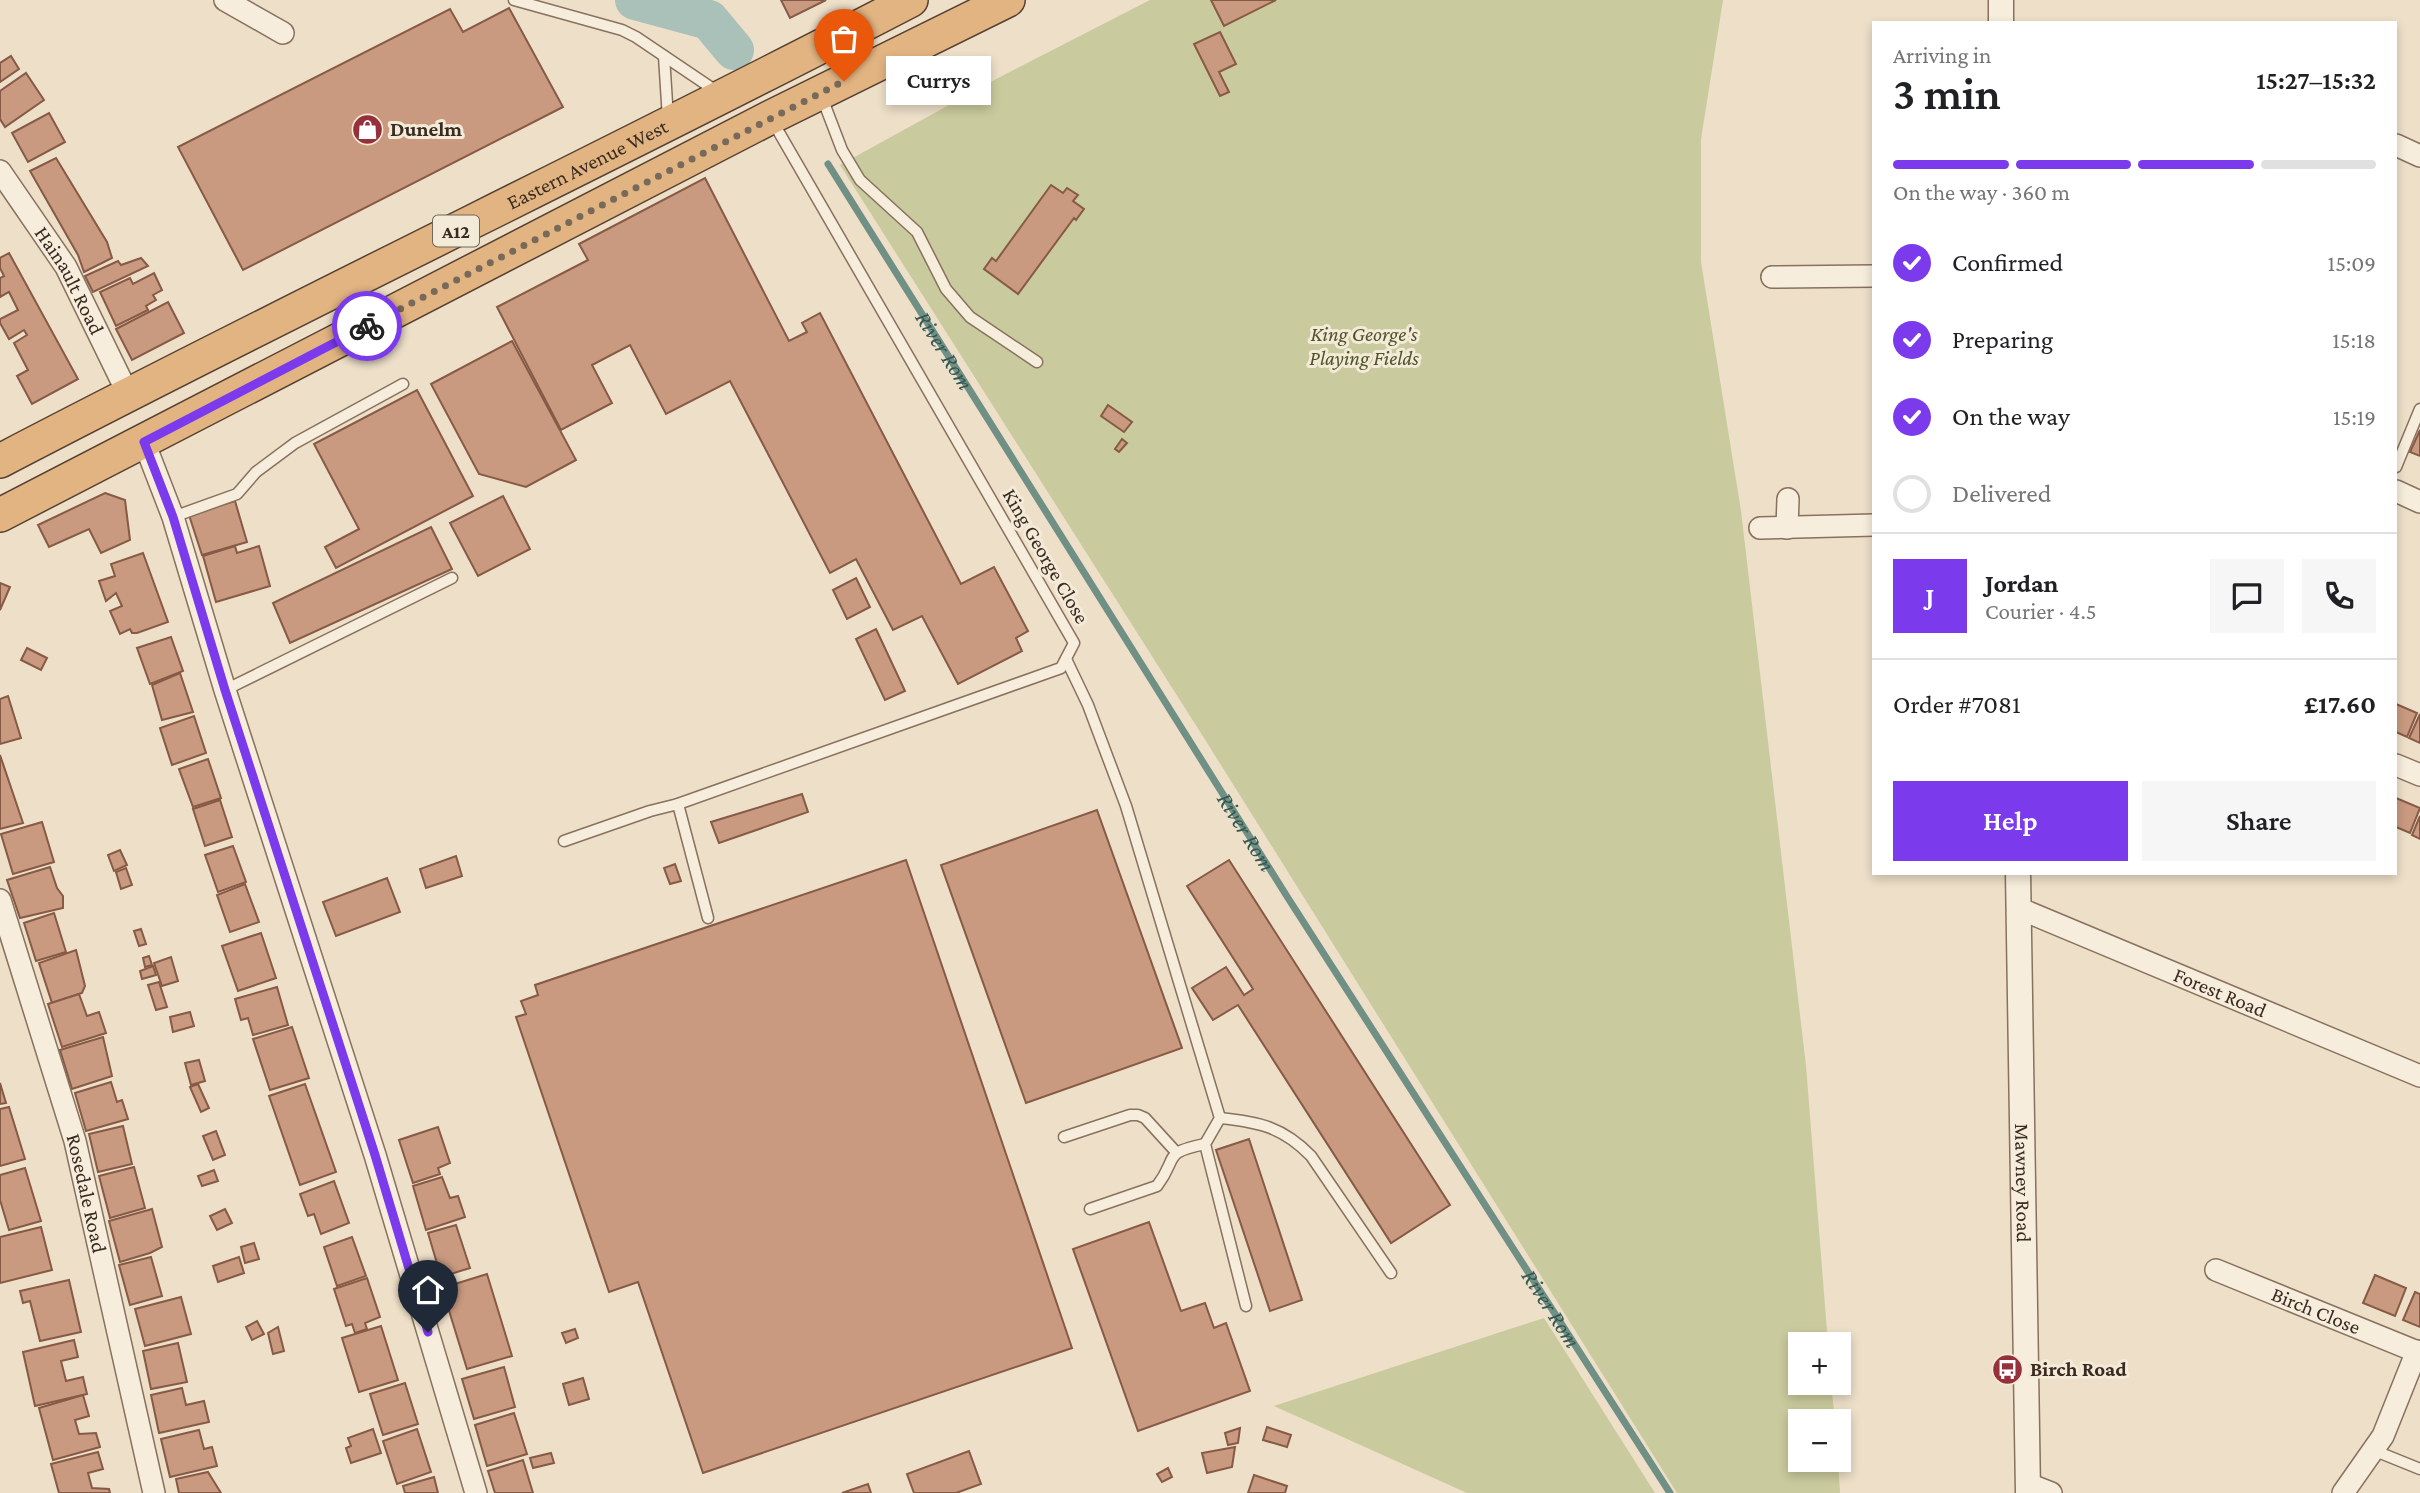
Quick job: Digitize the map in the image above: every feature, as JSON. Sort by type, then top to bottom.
[{"type":"highway","name":"Eastern Avenue West","points":[[0,461],[128,394],[725,97],[911,0]]},
{"type":"highway","name":"Eastern Avenue West","points":[[0,515],[771,117],[1008,0]]},
{"type":"street","points":[[225,0],[283,33]]},
{"type":"street","points":[[2001,0],[2001,21]]},
{"type":"street","points":[[2397,145],[2420,156]]},
{"type":"street","name":"Hainault Road","points":[[0,171],[66,267],[128,394]]},
{"type":"street","points":[[1772,277],[1872,276]]},
{"type":"street","points":[[144,442],[173,517],[225,690],[375,1155],[476,1493]]},
{"type":"street","points":[[2397,491],[2420,502]]},
{"type":"street","points":[[1787,527],[1788,499]]},
{"type":"street","points":[[1760,528],[1872,525]]},
{"type":"street","points":[[2397,765],[2420,775]]},
{"type":"street","name":"Mawney Road","points":[[2018,875],[2036,1490]]},
{"type":"street","name":"Rosedale Road","points":[[0,900],[75,1141],[154,1493]]},
{"type":"street","name":"Forest Road","points":[[2018,908],[2420,1076]]},
{"type":"street","name":"Birch Close","points":[[2216,1270],[2418,1352],[2383,1436],[2343,1493]]},
{"type":"lane","points":[[514,0],[622,30],[725,97]]},
{"type":"lane","points":[[664,56],[668,125]]},
{"type":"lane","points":[[820,93],[842,150],[860,180],[917,232],[946,289],[970,317],[1037,362]]},
{"type":"lane","name":"King George Close","points":[[771,117],[1074,643],[1066,659]]},
{"type":"lane","points":[[173,517],[237,494],[256,472],[295,443],[403,384]]},
{"type":"lane","points":[[2397,465],[2420,409]]},
{"type":"lane","points":[[225,690],[452,578]]},
{"type":"lane","points":[[564,841],[678,804],[1061,668],[1066,659]]},
{"type":"lane","points":[[1066,659],[1088,705],[1126,806],[1220,1118],[1205,1144],[1246,1306]]},
{"type":"lane","points":[[678,804],[708,918]]},
{"type":"lane","points":[[1065,1137],[1130,1115],[1138,1115],[1145,1118],[1176,1152]]},
{"type":"lane","points":[[1220,1118],[1257,1122],[1298,1142],[1311,1156],[1391,1273]]},
{"type":"lane","points":[[1090,1209],[1157,1186],[1176,1152],[1205,1144]]},
{"type":"lane","points":[[2373,1450],[2420,1469]]},
{"type":"green space","name":"King George's Playing Fields","points":[[1150,0],[1723,0],[1701,139],[1701,262],[1741,511],[1806,1066],[1827,1332],[1788,1332],[1788,1395],[1832,1395],[1834,1409],[1788,1409],[1788,1472],[1839,1472],[1840,1493],[1677,1493],[1204,738],[840,165],[1000,77]]},
{"type":"green space","points":[[1544,1318],[1655,1493],[1467,1493],[1274,1406]]},
{"type":"building","points":[[781,0],[826,0],[790,18]]},
{"type":"building","points":[[1211,0],[1276,0],[1224,26]]},
{"type":"building","name":"Dunelm","points":[[509,8],[563,107],[243,270],[178,147],[450,9],[463,32]]},
{"type":"building","points":[[1220,32],[1236,64],[1219,72],[1229,92],[1220,96],[1194,44]]},
{"type":"building","points":[[11,56],[19,69],[0,82],[0,63]]},
{"type":"building","points":[[26,73],[44,100],[5,127],[0,119],[0,91]]},
{"type":"building","points":[[49,113],[65,142],[28,162],[12,133]]},
{"type":"building","points":[[56,158],[107,242],[112,258],[84,272],[78,255],[30,171]]},
{"type":"building","points":[[705,178],[789,341],[807,332],[802,323],[820,313],[961,584],[994,567],[1028,631],[1016,638],[1022,651],[958,684],[922,616],[893,630],[856,559],[830,573],[730,381],[666,414],[630,345],[592,365],[612,403],[561,430],[497,307],[588,260],[579,244]]},
{"type":"building","points":[[1051,185],[1063,193],[1067,188],[1078,195],[1073,201],[1084,209],[1076,220],[1074,218],[1018,294],[984,269],[992,258],[996,261]]},
{"type":"building","points":[[9,253],[78,379],[32,404],[17,376],[28,370],[14,343],[27,335],[24,330],[9,339],[0,323],[0,319],[18,310],[9,292],[0,297],[0,278],[4,276],[0,268],[0,258]]},
{"type":"building","points":[[141,258],[148,266],[93,292],[85,276],[118,261],[121,265]]},
{"type":"building","points":[[154,273],[162,290],[153,295],[156,300],[146,306],[148,310],[116,326],[100,292],[130,278],[133,284]]},
{"type":"building","points":[[168,302],[184,333],[132,360],[116,329]]},
{"type":"building","points":[[512,341],[576,460],[526,487],[479,474],[431,384]]},
{"type":"building","points":[[417,390],[473,496],[336,568],[325,547],[359,529],[314,444]]},
{"type":"building","points":[[1108,405],[1132,422],[1124,432],[1101,416]]},
{"type":"building","points":[[2420,430],[2420,456],[2410,452]]},
{"type":"building","points":[[1122,439],[1127,443],[1119,452],[1115,449]]},
{"type":"building","points":[[105,493],[125,500],[130,540],[101,553],[89,529],[49,547],[38,525]]},
{"type":"building","points":[[503,496],[530,549],[478,576],[450,523]]},
{"type":"building","points":[[235,501],[247,542],[202,555],[189,515]]},
{"type":"building","points":[[431,527],[452,569],[290,643],[273,603]]},
{"type":"building","points":[[235,546],[237,553],[259,546],[270,586],[216,602],[203,556]]},
{"type":"building","points":[[143,553],[168,622],[137,633],[132,633],[130,629],[120,634],[110,611],[122,606],[116,593],[106,601],[99,581],[115,576],[111,564]]},
{"type":"building","points":[[856,578],[870,607],[847,619],[833,590]]},
{"type":"building","points":[[0,583],[10,587],[0,610]]},
{"type":"building","points":[[876,629],[905,691],[885,700],[856,639]]},
{"type":"building","points":[[171,637],[183,671],[150,684],[137,648]]},
{"type":"building","points":[[27,648],[47,658],[41,670],[21,660]]},
{"type":"building","points":[[180,673],[193,712],[162,720],[152,685]]},
{"type":"building","points":[[8,696],[21,738],[0,744],[0,699]]},
{"type":"building","points":[[2397,704],[2417,713],[2407,737],[2397,732]]},
{"type":"building","points":[[2420,714],[2420,743],[2409,738]]},
{"type":"building","points":[[194,716],[206,753],[172,765],[160,728]]},
{"type":"building","points":[[0,755],[23,823],[0,829]]},
{"type":"building","points":[[208,759],[221,798],[193,807],[179,769]]},
{"type":"building","points":[[802,794],[808,812],[719,843],[711,822]]},
{"type":"building","points":[[2397,798],[2420,808],[2410,833],[2397,827]]},
{"type":"building","points":[[220,800],[232,837],[205,846],[193,809]]},
{"type":"building","points":[[1097,810],[1182,1048],[1026,1103],[941,865]]},
{"type":"building","points":[[2420,816],[2420,839],[2412,835]]},
{"type":"building","points":[[42,822],[54,862],[13,874],[1,834]]},
{"type":"building","points":[[233,846],[246,882],[218,892],[205,855]]},
{"type":"building","points":[[120,850],[127,865],[114,871],[108,855]]},
{"type":"building","points":[[456,856],[462,876],[426,888],[420,869]]},
{"type":"building","points":[[906,860],[1072,1348],[703,1473],[638,1282],[609,1292],[516,1017],[526,1014],[521,1001],[538,995],[535,985]]},
{"type":"building","points":[[1229,860],[1450,1205],[1391,1243],[1238,1005],[1213,1020],[1192,988],[1226,967],[1244,995],[1253,989],[1187,886]]},
{"type":"building","points":[[675,864],[681,881],[670,884],[664,868]]},
{"type":"building","points":[[50,867],[57,888],[63,896],[63,908],[20,918],[7,880]]},
{"type":"building","points":[[126,868],[132,885],[121,889],[116,872]]},
{"type":"building","points":[[387,878],[400,912],[336,936],[323,902]]},
{"type":"building","points":[[245,884],[259,922],[230,932],[217,895]]},
{"type":"building","points":[[54,913],[66,952],[36,961],[24,923]]},
{"type":"building","points":[[141,929],[146,944],[139,946],[134,931]]},
{"type":"building","points":[[261,933],[276,978],[238,991],[222,946]]},
{"type":"building","points":[[76,950],[85,986],[82,993],[52,1003],[39,963]]},
{"type":"building","points":[[149,956],[152,965],[145,967],[143,958]]},
{"type":"building","points":[[171,957],[178,981],[162,986],[154,963]]},
{"type":"building","points":[[153,966],[156,975],[142,979],[140,971]]},
{"type":"building","points":[[159,982],[167,1007],[156,1010],[148,985]]},
{"type":"building","points":[[277,987],[288,1025],[253,1035],[248,1018],[241,1020],[235,999]]},
{"type":"building","points":[[79,994],[87,1016],[99,1012],[106,1033],[62,1047],[48,1004]]},
{"type":"building","points":[[190,1012],[194,1026],[173,1032],[170,1017]]},
{"type":"building","points":[[292,1027],[309,1078],[270,1090],[253,1039]]},
{"type":"building","points":[[103,1037],[112,1076],[72,1089],[60,1050]]},
{"type":"building","points":[[199,1060],[205,1081],[191,1085],[185,1063]]},
{"type":"building","points":[[111,1082],[117,1102],[122,1100],[128,1119],[86,1131],[75,1093]]},
{"type":"building","points":[[0,1083],[6,1103],[0,1104]]},
{"type":"building","points":[[198,1084],[209,1108],[201,1112],[190,1087]]},
{"type":"building","points":[[305,1084],[336,1172],[300,1185],[269,1096]]},
{"type":"building","points":[[9,1107],[25,1159],[0,1166],[0,1109]]},
{"type":"building","points":[[123,1126],[132,1164],[98,1172],[89,1134]]},
{"type":"building","points":[[438,1127],[450,1163],[438,1168],[440,1174],[413,1183],[399,1140]]},
{"type":"building","points":[[216,1131],[225,1155],[213,1160],[203,1136]]},
{"type":"building","points":[[1249,1139],[1302,1300],[1270,1311],[1216,1150]]},
{"type":"building","points":[[134,1167],[145,1208],[110,1218],[99,1176]]},
{"type":"building","points":[[25,1168],[41,1221],[9,1230],[0,1200],[0,1175]]},
{"type":"building","points":[[214,1170],[218,1181],[202,1186],[198,1176]]},
{"type":"building","points":[[442,1177],[450,1198],[458,1196],[465,1217],[426,1230],[413,1186]]},
{"type":"building","points":[[334,1181],[349,1223],[321,1234],[314,1214],[308,1216],[300,1194]]},
{"type":"building","points":[[152,1209],[162,1247],[120,1262],[109,1221]]},
{"type":"building","points":[[225,1209],[232,1223],[217,1230],[210,1216]]},
{"type":"building","points":[[1149,1222],[1181,1311],[1205,1303],[1214,1328],[1226,1323],[1250,1391],[1138,1431],[1073,1249]]},
{"type":"building","points":[[456,1225],[470,1268],[441,1277],[428,1233]]},
{"type":"building","points":[[41,1227],[52,1270],[0,1283],[0,1237]]},
{"type":"building","points":[[352,1237],[366,1276],[337,1286],[324,1247]]},
{"type":"building","points":[[254,1243],[259,1259],[245,1263],[241,1247]]},
{"type":"building","points":[[151,1257],[162,1296],[130,1305],[119,1265]]},
{"type":"building","points":[[239,1257],[244,1273],[218,1282],[213,1266]]},
{"type":"building","points":[[487,1274],[512,1356],[467,1369],[442,1288]]},
{"type":"building","points":[[2375,1275],[2406,1288],[2395,1316],[2363,1303]]},
{"type":"building","points":[[367,1278],[380,1317],[365,1323],[367,1329],[355,1333],[352,1324],[346,1326],[334,1289]]},
{"type":"building","points":[[69,1280],[81,1332],[40,1341],[30,1301],[23,1303],[20,1291]]},
{"type":"building","points":[[2415,1292],[2420,1294],[2420,1327],[2403,1320]]},
{"type":"building","points":[[181,1297],[191,1334],[145,1346],[135,1309]]},
{"type":"building","points":[[257,1321],[264,1334],[252,1340],[246,1327]]},
{"type":"building","points":[[381,1326],[398,1380],[359,1392],[342,1338]]},
{"type":"building","points":[[278,1327],[284,1351],[273,1354],[268,1333]]},
{"type":"building","points":[[575,1329],[578,1338],[566,1343],[562,1333]]},
{"type":"building","points":[[74,1340],[78,1357],[61,1361],[66,1381],[83,1377],[87,1394],[35,1406],[23,1352]]},
{"type":"building","points":[[178,1343],[187,1382],[151,1389],[143,1351]]},
{"type":"building","points":[[504,1367],[515,1407],[474,1419],[462,1379]]},
{"type":"building","points":[[583,1378],[589,1399],[569,1405],[563,1384]]},
{"type":"building","points":[[405,1383],[418,1424],[383,1435],[370,1394]]},
{"type":"building","points":[[182,1388],[186,1405],[204,1401],[209,1422],[159,1433],[151,1395]]},
{"type":"building","points":[[83,1395],[89,1416],[75,1420],[79,1434],[96,1433],[100,1447],[53,1460],[39,1408]]},
{"type":"building","points":[[514,1413],[527,1454],[487,1466],[475,1425]]},
{"type":"building","points":[[1267,1427],[1291,1435],[1287,1447],[1263,1440]]},
{"type":"building","points":[[1240,1428],[1238,1443],[1228,1445],[1225,1433]]},
{"type":"building","points":[[373,1429],[381,1453],[351,1463],[346,1448],[351,1446],[348,1438]]},
{"type":"building","points":[[417,1429],[431,1472],[397,1484],[383,1441]]},
{"type":"building","points":[[199,1430],[204,1449],[212,1447],[217,1466],[170,1477],[161,1439]]},
{"type":"building","points":[[1235,1447],[1232,1467],[1207,1473],[1202,1453]]},
{"type":"building","points":[[969,1451],[981,1484],[956,1493],[914,1493],[907,1474]]},
{"type":"building","points":[[98,1452],[103,1469],[88,1473],[92,1488],[109,1489],[110,1493],[59,1493],[51,1464]]},
{"type":"building","points":[[551,1453],[554,1463],[533,1468],[530,1458]]},
{"type":"building","points":[[523,1460],[533,1493],[495,1493],[488,1471]]},
{"type":"building","points":[[1168,1468],[1172,1477],[1162,1482],[1157,1474]]},
{"type":"building","points":[[208,1472],[221,1493],[179,1493],[176,1479]]},
{"type":"building","points":[[1254,1475],[1287,1486],[1285,1493],[1248,1493]]},
{"type":"building","points":[[434,1477],[438,1493],[405,1493],[403,1486]]},
{"type":"building","points":[[868,1484],[871,1493],[842,1493]]},
{"type":"waterway","name":"River Rom","points":[[635,0],[709,20],[734,50]]},
{"type":"waterway","name":"River Rom","points":[[828,164],[1288,898],[1670,1493]]},
{"type":"way so far","points":[[367,326],[844,81]]},
{"type":"place","name":"Currys","points":[[844,81]]},
{"type":"place","name":"Dunelm","points":[[367,129]]},
{"type":"place","name":"Birch Road","points":[[2007,1369]]},
{"type":"route","points":[[367,326],[144,442],[173,517],[225,690],[375,1155],[428,1332]]}]
